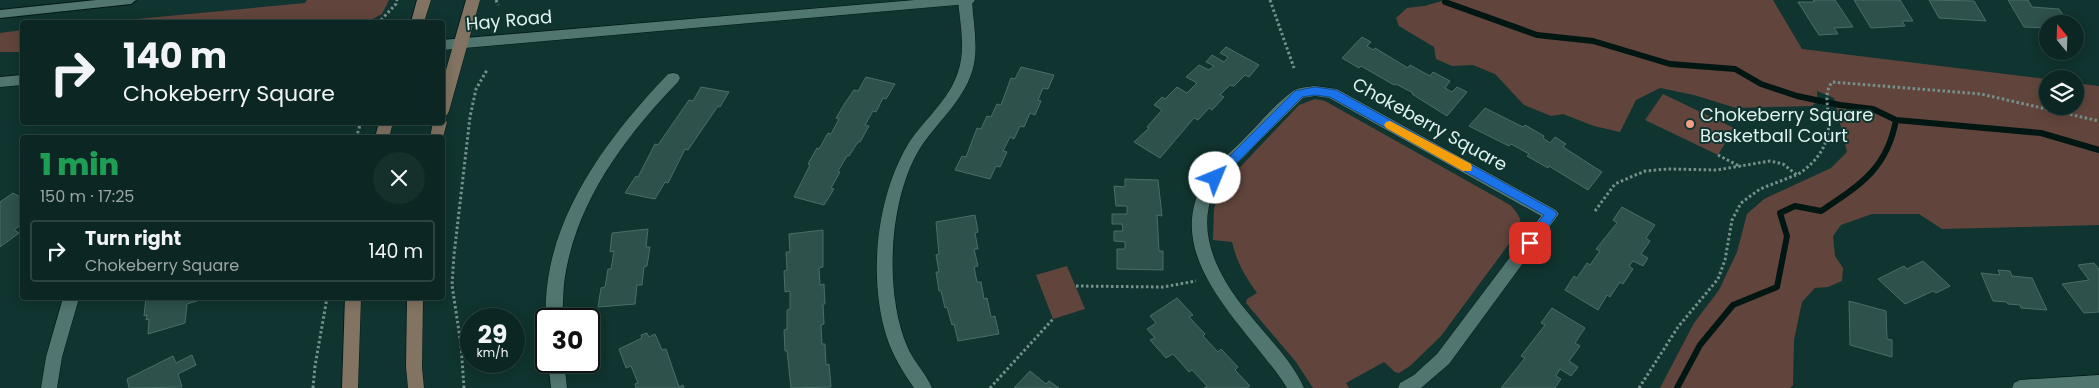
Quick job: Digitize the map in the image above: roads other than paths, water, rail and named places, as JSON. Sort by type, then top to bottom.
[{"type":"main road","points":[[419,20],[424,0]]},
{"type":"main road","points":[[445,101],[473,0]]},
{"type":"main road","points":[[350,388],[353,300]]},
{"type":"main road","points":[[415,300],[414,366],[416,388]]},
{"type":"street","name":"Hay Road","points":[[445,45],[966,0]]},
{"type":"street","points":[[924,388],[910,369],[896,340],[889,311],[884,253],[886,231],[893,194],[912,150],[927,127],[952,98],[965,73],[969,55],[966,0]]},
{"type":"street","points":[[554,308],[559,268],[569,231],[583,196],[622,132],[646,104],[673,78]]},
{"type":"street","points":[[0,82],[20,80]]},
{"type":"street","name":"Chokeberry Square","points":[[1296,388],[1278,360],[1218,284],[1207,264],[1202,249],[1200,218],[1203,204],[1215,178],[1299,94],[1315,91],[1332,93],[1551,214],[1443,359],[1420,380],[1406,388]]},
{"type":"street","points":[[49,388],[54,358],[70,300]]},
{"type":"street","points":[[557,373],[559,388]]},
{"type":"street","points":[[2020,388],[2099,383]]},
{"type":"lane","points":[[0,14],[66,3],[130,0]]},
{"type":"waterway","points":[[1445,2],[1537,35],[1593,41],[1670,64],[1735,69],[1761,84],[1797,96],[1840,105],[1873,109],[1896,120]]},
{"type":"waterway","points":[[1677,388],[1700,345],[1733,305],[1777,287],[1787,236],[1780,213],[1795,206],[1821,211],[1848,193],[1870,174],[1879,163],[1892,137],[1896,120]]},
{"type":"waterway","points":[[1896,120],[2041,133],[2099,150]]},
{"type":"place","name":"Chokeberry Square Basketball Court","points":[[1690,124]]}]
